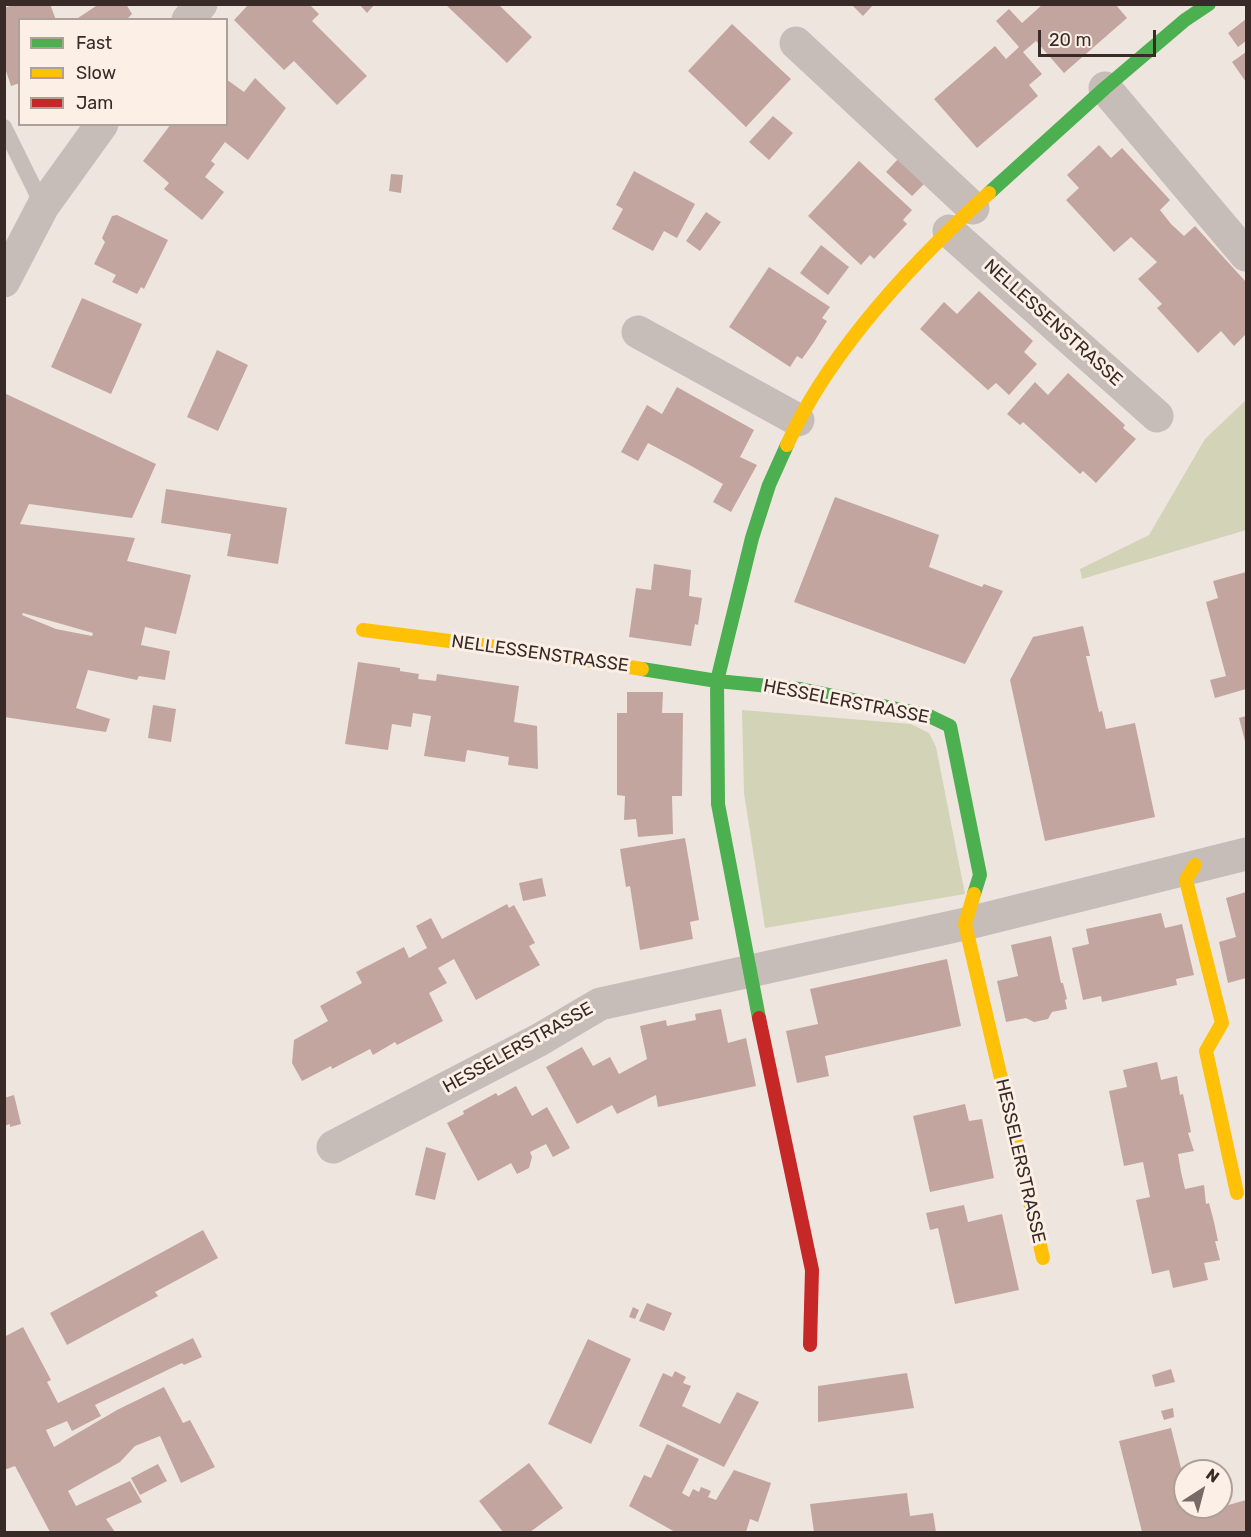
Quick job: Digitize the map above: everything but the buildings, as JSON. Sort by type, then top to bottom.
[{"type":"street","points":[[190,18],[201,4]]},
{"type":"street","points":[[810,1345],[812,1270],[748,971],[718,804],[717,681],[752,538],[769,484],[798,420],[848,344],[891,292],[973,208],[1189,10]]},
{"type":"street","points":[[796,43],[973,208]]},
{"type":"street","points":[[1105,88],[1246,255]]},
{"type":"street","points":[[4,281],[43,206],[101,126]]},
{"type":"street","name":"NELLESSENSTRASSE","points":[[949,231],[1157,416]]},
{"type":"street","points":[[638,332],[798,420]]},
{"type":"street","name":"NELLESSENSTRASSE","points":[[363,630],[536,652],[717,681]]},
{"type":"street","name":"HESSELERSTRASSE","points":[[717,681],[800,689],[927,715],[950,726],[980,875],[965,924],[1043,1258]]},
{"type":"street","name":"HESSELERSTRASSE","points":[[333,1147],[538,1040],[600,1004],[965,924],[1246,854]]},
{"type":"street","points":[[1195,866],[1186,880],[1222,1023],[1206,1051],[1237,1193]]},
{"type":"lane","points":[[4,127],[43,206]]},
{"type":"green space","points":[[1246,400],[1246,530],[1082,579],[1080,569],[1149,535],[1205,439]]},
{"type":"green space","points":[[742,710],[911,724],[929,733],[936,747],[965,894],[765,928],[744,793]]},
{"type":"traffic: fast","points":[[989,193],[1105,88],[1185,20],[1209,4]]},
{"type":"traffic: fast","points":[[759,1018],[718,804],[717,681],[752,538],[769,485],[787,445]]},
{"type":"traffic: fast","points":[[642,669],[717,681],[800,689],[927,715],[950,726],[980,875],[974,894]]},
{"type":"traffic: slow","points":[[787,445],[805,410],[849,342],[931,248],[989,193]]},
{"type":"traffic: slow","points":[[363,630],[536,652],[642,669]]},
{"type":"traffic: slow","points":[[1195,865],[1186,880],[1222,1023],[1206,1051],[1237,1193]]},
{"type":"traffic: slow","points":[[974,894],[965,924],[1043,1258]]},
{"type":"traffic: jam","points":[[759,1018],[812,1270],[810,1345]]}]
